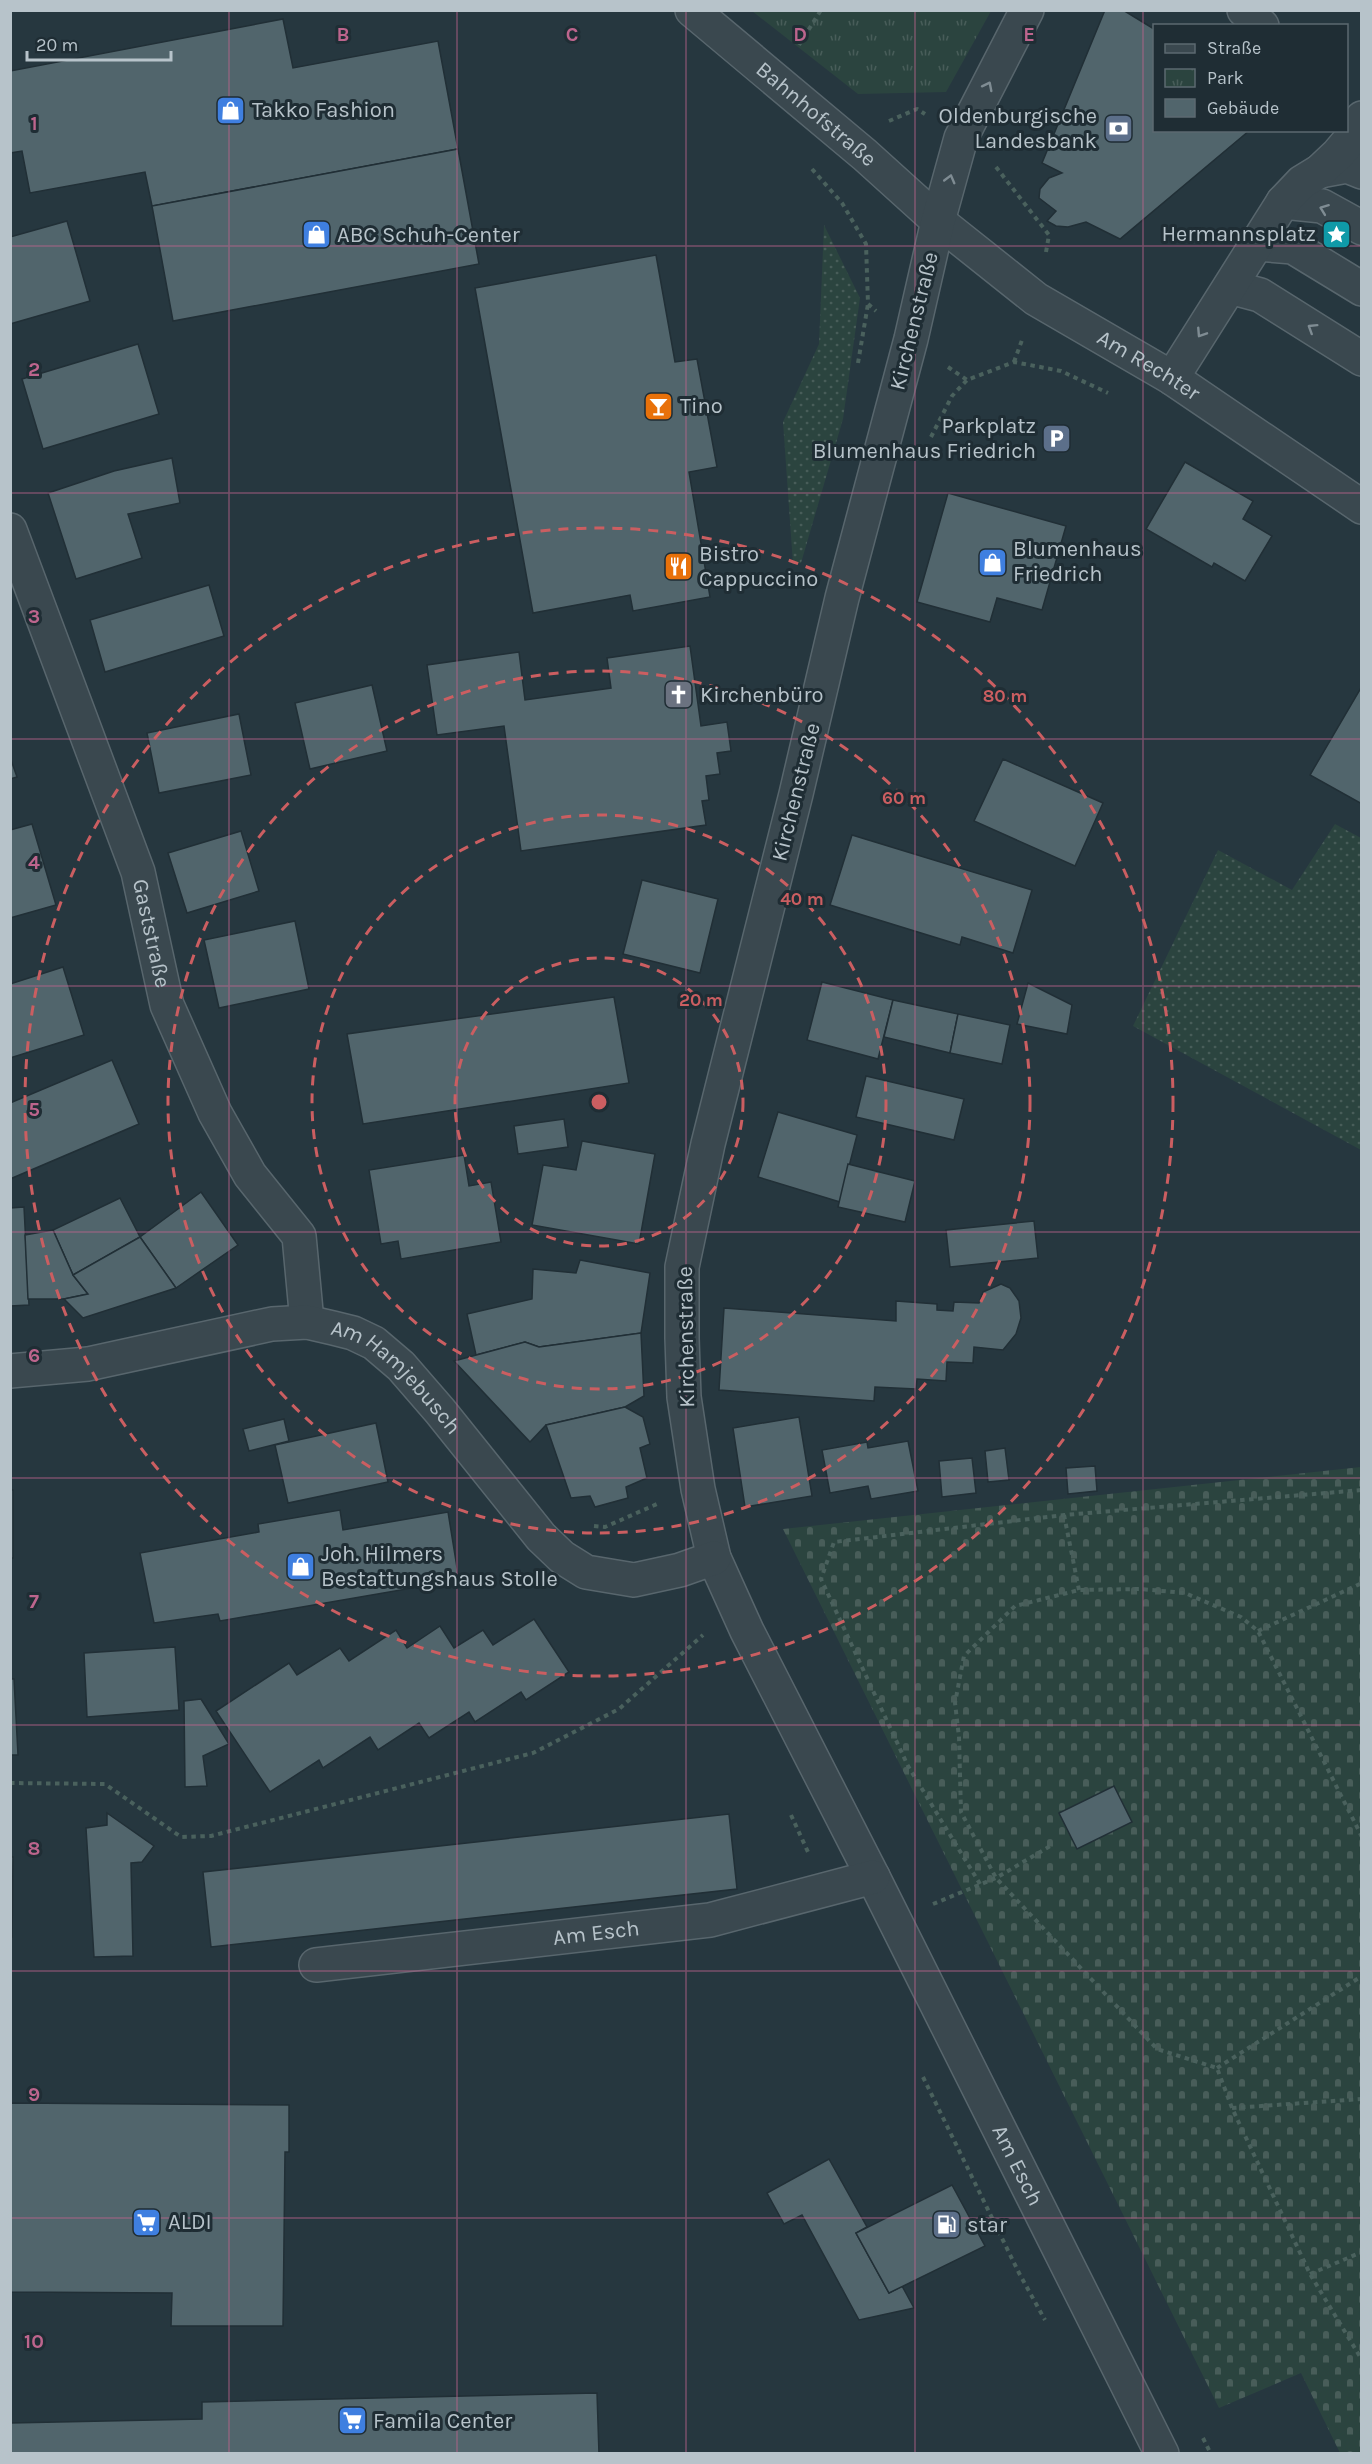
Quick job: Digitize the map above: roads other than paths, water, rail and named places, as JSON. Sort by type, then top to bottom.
[{"type":"street","name":"Kirchenstraße","points":[[714,1558],[698,1489],[684,1397],[682,1267],[708,1144],[793,806],[842,598],[911,339],[938,221],[961,138],[1027,10]]},
{"type":"street","points":[[1244,10],[1260,24]]},
{"type":"street","name":"Bahnhofstraße","points":[[714,17],[938,221]]},
{"type":"street","points":[[1348,95],[1362,106]]},
{"type":"street","points":[[1172,378],[1283,202],[1302,182],[1320,171],[1354,135],[1362,118]]},
{"type":"street","points":[[1320,171],[1347,166],[1362,172]]},
{"type":"street","points":[[1283,202],[1322,206],[1362,228]]},
{"type":"street","name":"Am Rechter","points":[[938,221],[1036,299],[1172,378],[1362,507]]},
{"type":"street","points":[[1256,244],[1293,247],[1362,289]]},
{"type":"street","points":[[1230,287],[1260,295],[1362,359]]},
{"type":"street","points":[[1275,305],[1306,298],[1362,334]]},
{"type":"street","name":"Gaststraße","points":[[10,530],[138,872],[167,1005],[221,1124],[250,1175],[299,1236],[307,1322]]},
{"type":"street","name":"Am Hamjebusch","points":[[10,1371],[88,1364],[235,1330],[272,1324],[307,1322],[353,1333],[374,1343],[401,1366],[541,1537],[562,1557],[586,1572],[634,1580],[680,1570],[714,1558]]},
{"type":"street","name":"Am Esch","points":[[714,1558],[747,1632],[873,1877],[1162,2454]]},
{"type":"street","name":"Am Esch","points":[[316,1965],[710,1920],[873,1877]]},
{"type":"place","name":"Takko Fashion","points":[[231,110]]},
{"type":"place","name":"Oldenburgische Landesbank","points":[[1118,129]]},
{"type":"place","name":"Hermannsplatz","points":[[1337,234]]},
{"type":"place","name":"ABC Schuh-Center","points":[[316,235]]},
{"type":"place","name":"Tino","points":[[659,406]]},
{"type":"place","name":"Parkplatz Blumenhaus Friedrich","points":[[1057,439]]},
{"type":"place","name":"Blumenhaus Friedrich","points":[[992,562]]},
{"type":"place","name":"Bistro Cappuccino","points":[[678,567]]},
{"type":"place","name":"Kirchenbüro","points":[[679,695]]},
{"type":"place","name":"Joh. Hilmers Bestattungshaus Stolle","points":[[300,1567]]},
{"type":"place","name":"ALDI","points":[[147,2222]]},
{"type":"place","name":"star","points":[[946,2225]]},
{"type":"place","name":"Famila Center","points":[[352,2421]]}]
